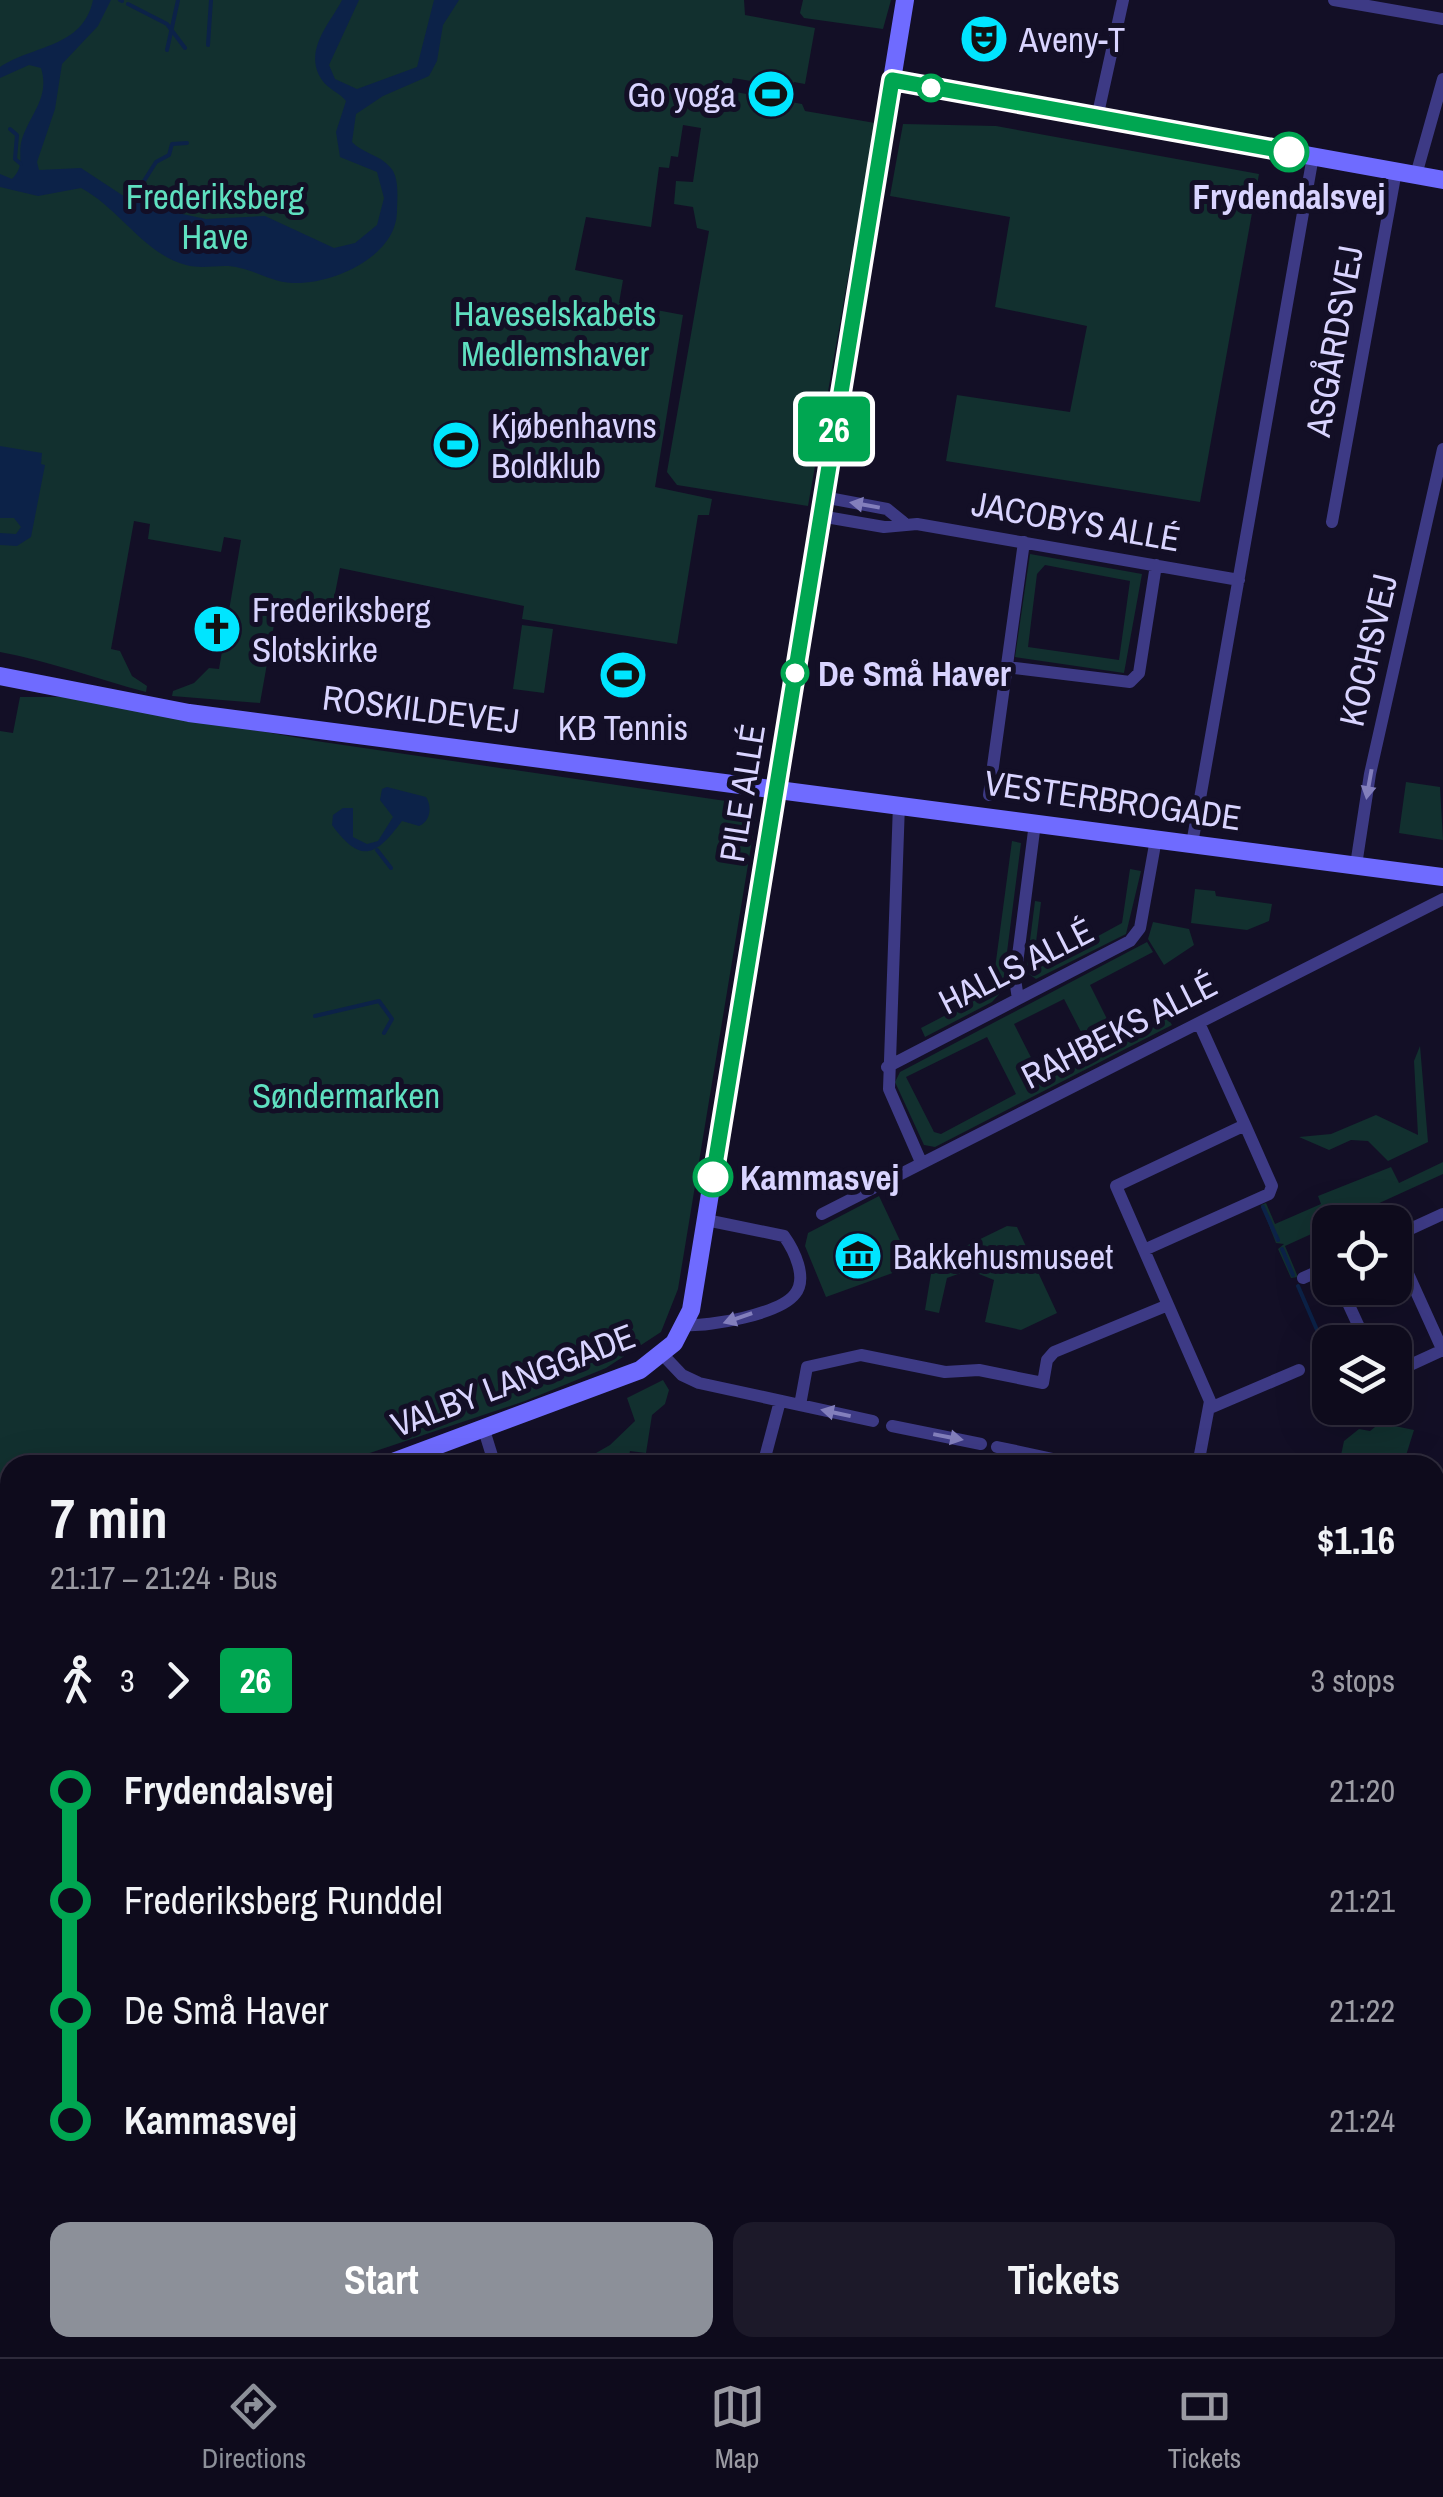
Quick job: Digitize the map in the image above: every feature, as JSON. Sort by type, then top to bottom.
[{"type":"street","name":"PILE ALLÉ","points":[[664,1355],[685,1325],[706,1220],[904,0]]},
{"type":"street","points":[[1096,118],[1123,0]]},
{"type":"street","points":[[1334,0],[1443,20]]},
{"type":"street","points":[[1416,175],[1443,79]]},
{"type":"street","points":[[892,80],[1443,180]]},
{"type":"street","points":[[1192,844],[1313,156]]},
{"type":"street","name":"ASGÅRDSVEJ","points":[[1332,522],[1396,171]]},
{"type":"street","name":"KOCHSVEJ","points":[[1356,865],[1370,774],[1443,450]]},
{"type":"street","name":"JACOBYS ALLÉ","points":[[823,497],[886,509],[903,522]]},
{"type":"street","name":"JACOBYS ALLÉ","points":[[820,516],[884,527],[903,522],[1240,580]]},
{"type":"street","points":[[990,795],[1024,542]]},
{"type":"street","points":[[1007,667],[1130,682],[1138,673],[1156,565]]},
{"type":"street","name":"ROSKILDEVEJ","points":[[0,676],[189,713],[775,788]]},
{"type":"street","name":"VESTERBROGADE","points":[[775,788],[1443,877]]},
{"type":"street","points":[[899,804],[888,1090],[921,1162]]},
{"type":"street","points":[[1018,999],[1015,978],[1035,823]]},
{"type":"street","name":"HALLS ALLÉ","points":[[887,1067],[1136,936],[1156,839]]},
{"type":"street","name":"RAHBEKS ALLÉ","points":[[822,1214],[1443,899]]},
{"type":"street","points":[[1144,1250],[1269,1194],[1272,1186],[1199,1022]]},
{"type":"street","points":[[1200,1455],[1210,1408],[1116,1186],[1244,1125]]},
{"type":"street","points":[[1412,1228],[1443,1214]]},
{"type":"street","points":[[685,1325],[715,1326],[794,1296],[799,1268],[784,1236],[706,1220]]},
{"type":"street","points":[[1303,1278],[1312,1274]]},
{"type":"street","points":[[1412,1283],[1443,1350],[1412,1364]]},
{"type":"street","points":[[800,1406],[807,1367],[860,1355],[945,1372],[980,1370],[1043,1383],[1047,1360],[1054,1352],[1168,1305]]},
{"type":"street","points":[[664,1355],[690,1380],[873,1421]]},
{"type":"street","name":"VALBY LANGGADE","points":[[413,1455],[608,1386],[664,1355]]},
{"type":"street","points":[[1210,1408],[1300,1370]]},
{"type":"street","points":[[766,1455],[780,1401]]},
{"type":"street","points":[[892,1426],[982,1444]]},
{"type":"street","points":[[484,1430],[491,1455]]},
{"type":"street","points":[[997,1447],[1016,1455]]},
{"type":"green space","name":"Frederiksberg Have","points":[[0,0],[744,0],[745,15],[815,28],[805,84],[794,82],[792,88],[733,78],[730,91],[802,104],[805,111],[875,123],[808,506],[677,485],[667,472],[709,231],[697,228],[693,207],[674,204],[676,181],[693,182],[701,128],[683,125],[678,157],[671,156],[669,168],[659,167],[651,227],[586,217],[575,270],[623,280],[619,303],[683,315],[655,487],[712,499],[709,515],[698,515],[677,644],[522,619],[524,606],[340,568],[330,619],[275,619],[260,703],[172,696],[173,691],[194,683],[209,668],[219,669],[241,540],[224,537],[221,552],[148,539],[150,524],[134,521],[111,649],[120,651],[132,676],[147,686],[146,692],[0,652]]},
{"type":"green space","points":[[803,0],[891,0],[883,29],[804,18],[800,13]]},
{"type":"green space","points":[[903,124],[996,126],[1259,174],[1200,502],[946,461],[957,395],[1070,412],[1087,326],[995,307],[1010,217],[890,196]]},
{"type":"green space","points":[[1030,554],[1142,574],[1124,673],[1015,657]],"holes":[[[1045,565],[1130,581],[1119,660],[1028,647],[1037,574]]]},
{"type":"green space","points":[[522,625],[553,629],[544,693],[513,689]]},
{"type":"green space","name":"Søndermarken","points":[[20,697],[67,697],[316,741],[753,805],[756,816],[678,1289],[661,1332],[606,1368],[525,1401],[364,1455],[0,1455],[0,731],[13,733]]},
{"type":"green space","points":[[1406,782],[1440,787],[1443,840],[1399,833]]},
{"type":"green space","points":[[1012,841],[1021,843],[1002,991],[992,1002],[925,1037],[921,1028],[992,991]]},
{"type":"green space","points":[[1130,869],[1141,871],[1126,934],[1036,979],[1026,972],[1035,901],[1041,902],[1036,942],[1056,959],[1122,923]]},
{"type":"green space","points":[[1195,889],[1272,904],[1269,921],[1247,930],[1191,923]]},
{"type":"green space","points":[[1153,922],[1189,929],[1194,945],[1164,965],[1148,939]]},
{"type":"green space","points":[[1147,942],[1153,952],[1090,985],[1119,1043],[1168,1018],[1172,1025],[935,1147],[924,1145],[895,1082],[900,1072]],"holes":[[[1064,999],[1093,1055],[1043,1081],[1014,1024]],[[987,1037],[1016,1094],[941,1134],[934,1132],[906,1077]]]},
{"type":"green space","points":[[1420,1046],[1428,1142],[1388,1161],[1368,1141],[1351,1140],[1329,1150],[1299,1137],[1331,1134],[1376,1115],[1418,1135],[1414,1061]]},
{"type":"green space","points":[[1443,1162],[1443,1174],[1375,1205],[1319,1205],[1318,1196],[1391,1167],[1399,1183]]},
{"type":"green space","points":[[879,1196],[912,1266],[826,1297],[805,1246],[808,1233]]},
{"type":"green space","points":[[1266,1203],[1275,1224],[1312,1208],[1312,1234],[1285,1246],[1298,1277],[1291,1278],[1278,1249],[1284,1244],[1276,1243],[1261,1205]]},
{"type":"green space","points":[[1007,1226],[1017,1227],[1057,1313],[1021,1330],[985,1322],[994,1280],[969,1270],[947,1278],[939,1313],[925,1310],[933,1262]]},
{"type":"green space","points":[[663,1380],[669,1390],[665,1404],[652,1415],[646,1453],[592,1455],[610,1445],[635,1421],[627,1398]]},
{"type":"green space","points":[[1378,1425],[1390,1425],[1414,1430],[1406,1455],[1341,1455],[1344,1441],[1359,1429],[1370,1431]]},
{"type":"water","points":[[93,0],[111,0],[98,26],[62,64],[55,109],[37,162],[39,170],[81,168],[122,195],[154,208],[206,219],[265,216],[334,248],[355,243],[377,225],[384,198],[377,172],[340,157],[336,132],[346,101],[325,83],[317,69],[315,58],[320,37],[342,0],[359,0],[329,65],[335,79],[357,89],[417,67],[434,0],[459,0],[443,25],[437,61],[429,76],[383,96],[356,114],[352,142],[386,163],[395,176],[397,212],[386,242],[374,255],[343,273],[308,282],[285,282],[234,267],[193,266],[171,259],[81,188],[38,196],[0,187],[0,174],[12,179],[19,169],[22,139],[41,96],[43,78],[41,68],[29,65],[0,78],[0,67],[68,36],[79,28]]},
{"type":"water","points":[[0,446],[42,453],[41,464],[45,465],[31,537],[17,546],[0,545],[0,533],[16,534],[21,527],[14,518],[0,518]]},
{"type":"water","points":[[382,789],[426,797],[428,817],[419,826],[402,821],[376,848],[360,851],[332,825],[333,815],[343,808],[353,808],[353,837],[367,844],[378,841],[393,817],[380,800]]},
{"type":"waterway","points":[[167,50],[178,0]]},
{"type":"waterway","points":[[208,45],[211,0]]},
{"type":"waterway","points":[[128,4],[167,24],[185,48]]},
{"type":"waterway","points":[[10,129],[17,135],[15,159],[21,164]]},
{"type":"waterway","points":[[132,200],[156,162],[169,155],[172,144],[187,143]]},
{"type":"waterway","points":[[377,850],[391,868]]},
{"type":"waterway","points":[[315,1016],[379,1001],[392,1019],[384,1033]]},
{"type":"waterway","points":[[1263,1207],[1278,1240]]},
{"type":"waterway","points":[[1282,1249],[1293,1275]]},
{"type":"waterway","points":[[1298,1286],[1315,1325]]},
{"type":"bus line","name":"26","points":[[713,1177],[892,80],[1289,152]]},
{"type":"place","name":"Aveny-T","points":[[984,39]]},
{"type":"place","name":"Go yoga","points":[[771,94]]},
{"type":"place","name":"Frydendalsvej","points":[[1289,152]]},
{"type":"place","name":"Kjøbenhavns Boldklub","points":[[456,445]]},
{"type":"place","name":"Frederiksberg Slotskirke","points":[[217,629]]},
{"type":"place","name":"De Små Haver","points":[[795,673]]},
{"type":"place","name":"KB Tennis","points":[[623,675]]},
{"type":"place","name":"Kammasvej","points":[[713,1177]]},
{"type":"place","name":"Bakkehusmuseet","points":[[858,1256]]},
{"type":"park label","name":"Haveselskabets Medlemshaver","points":[[555,333]]}]
